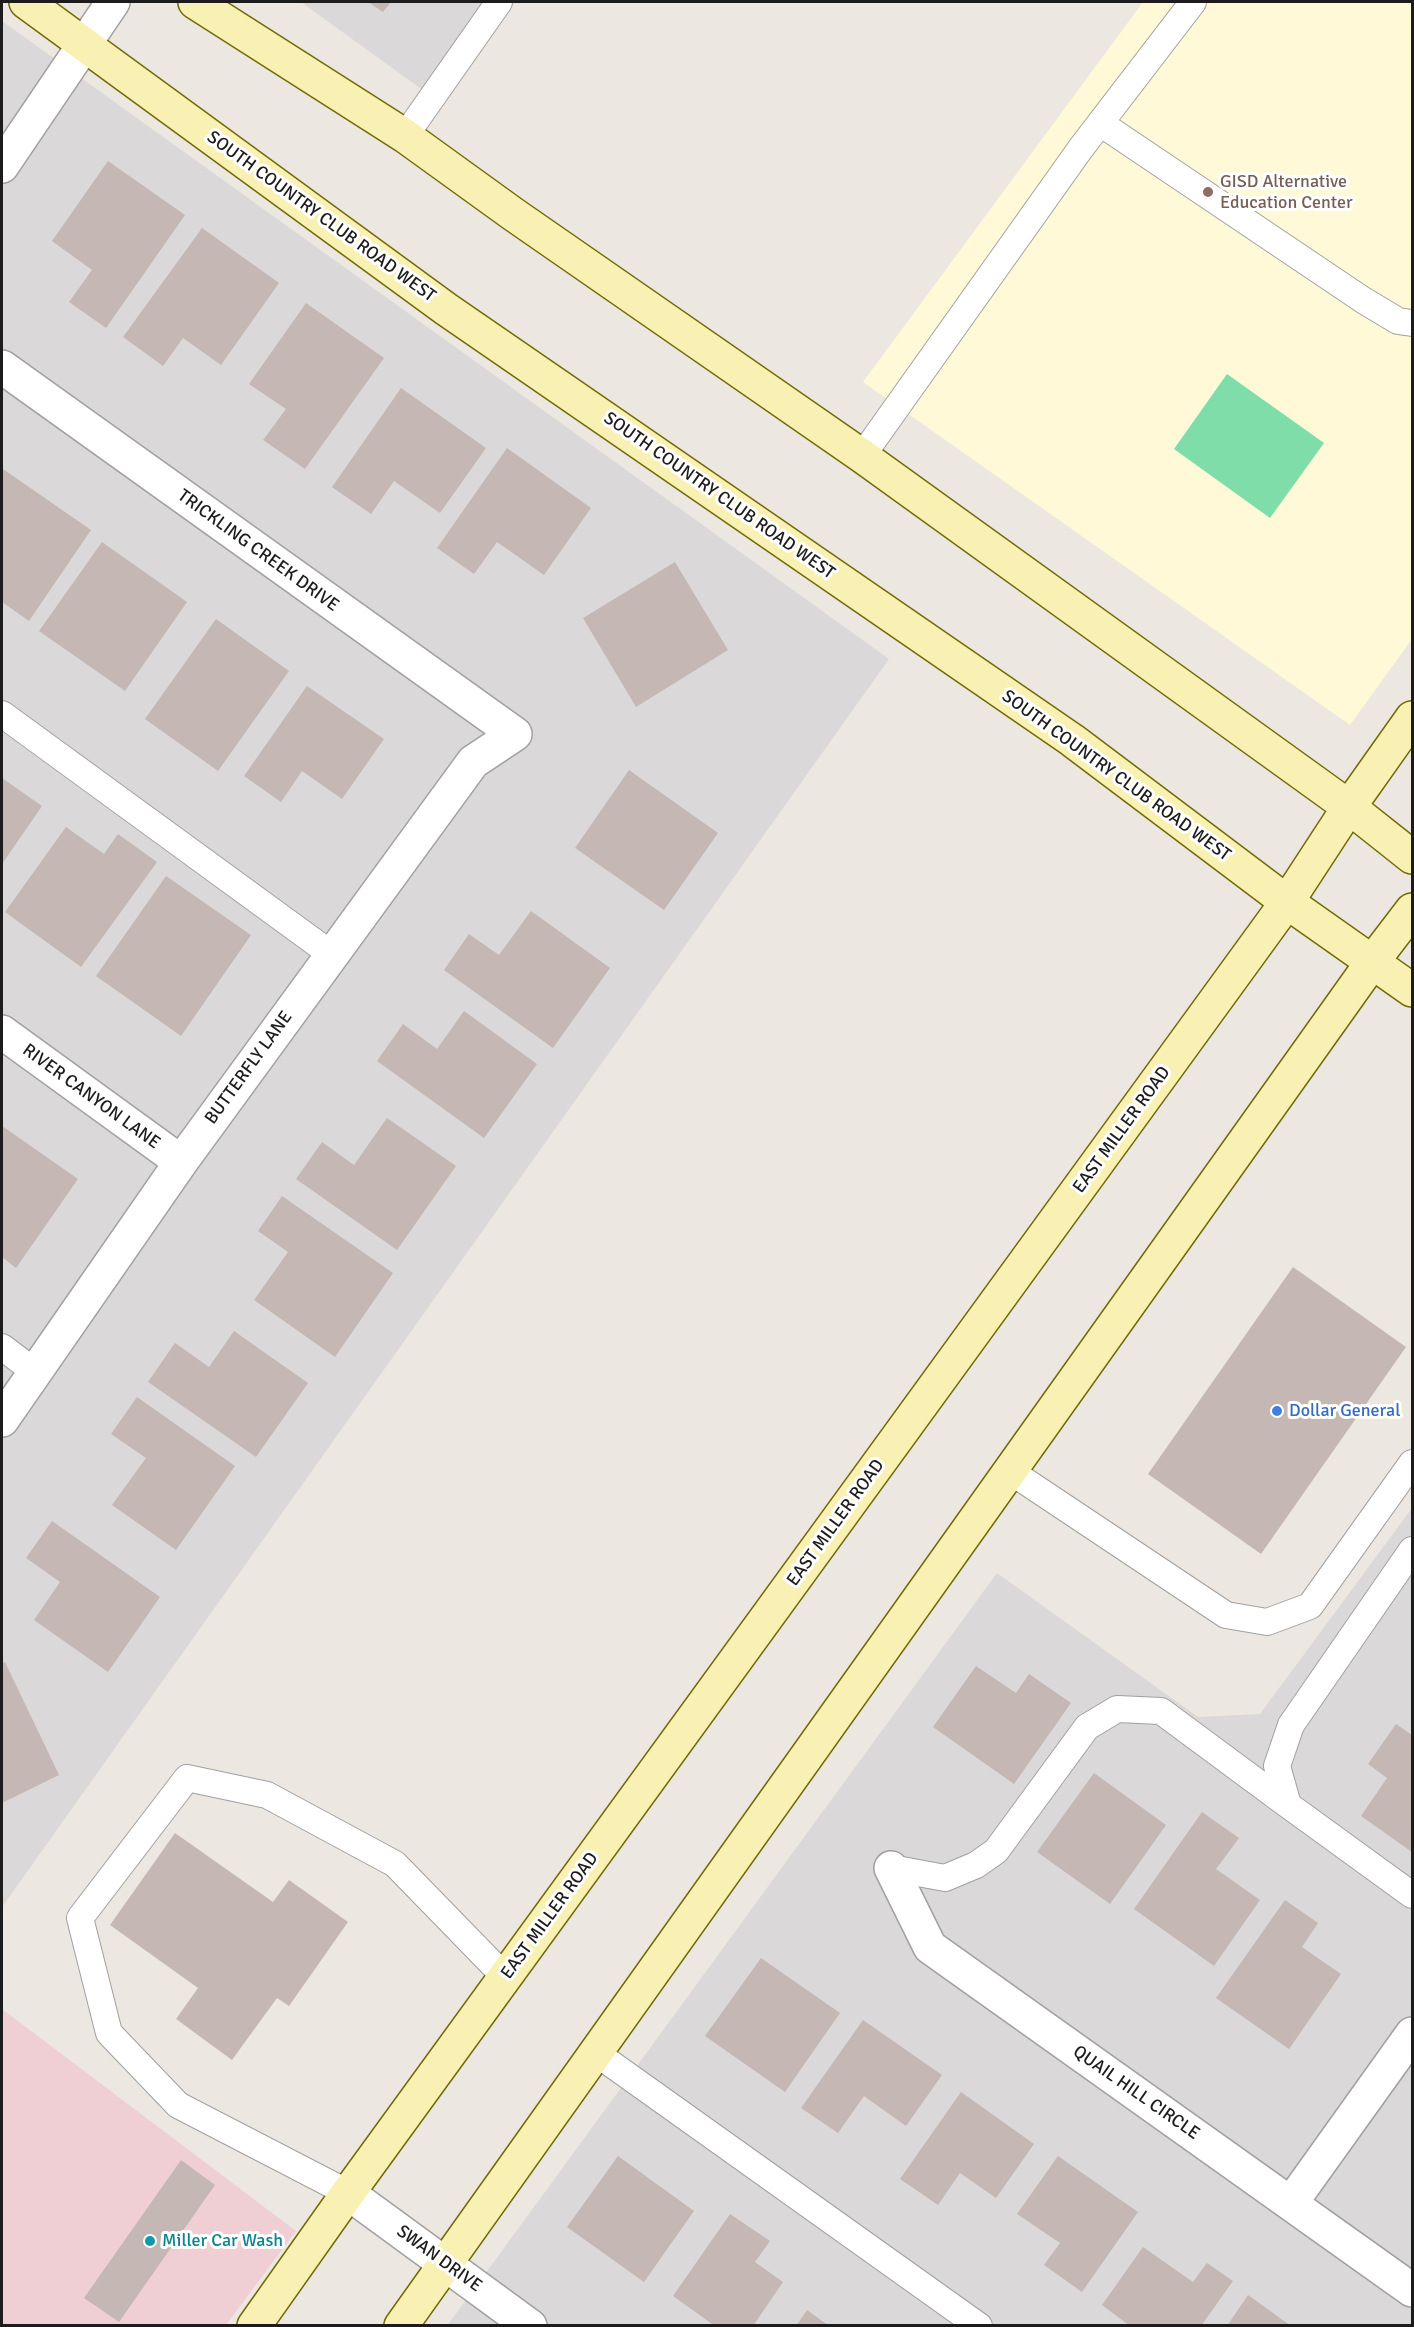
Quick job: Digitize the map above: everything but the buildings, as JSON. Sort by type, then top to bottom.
[{"type":"main road","name":"SOUTH COUNTRY CLUB ROAD WEST","points":[[26,2],[446,309],[1072,740],[1287,902],[1413,990]]},
{"type":"main road","points":[[195,2],[405,136],[513,214],[861,456],[1348,807],[1413,857]]},
{"type":"main road","name":"EAST MILLER ROAD","points":[[254,2325],[1287,902],[1348,807],[1413,718]]},
{"type":"main road","points":[[401,2325],[1373,961],[1413,910]]},
{"type":"street","points":[[2,166],[113,2]]},
{"type":"street","name":"TRICKLING CREEK DRIVE","points":[[2,367],[515,734]]},
{"type":"street","name":"BUTTERFLY LANE","points":[[2,1420],[181,1162],[473,762],[515,734]]},
{"type":"street","name":"RIVER CANYON LANE","points":[[2,1032],[181,1162]]},
{"type":"street","name":"QUAIL HILL CIRCLE","points":[[891,1869],[930,1947],[1413,2290]]},
{"type":"street","points":[[1291,2203],[1413,2034]]},
{"type":"street","name":"SWAN DRIVE","points":[[348,2193],[530,2325]]},
{"type":"lane","points":[[405,136],[499,2]]},
{"type":"lane","points":[[861,456],[1100,123],[1192,2]]},
{"type":"lane","points":[[1100,123],[1363,300],[1398,321],[1413,323]]},
{"type":"lane","points":[[2,714],[331,954]]},
{"type":"lane","points":[[2,1347],[35,1372]]},
{"type":"lane","points":[[1010,1471],[1226,1615],[1267,1622],[1310,1606],[1413,1463]]},
{"type":"lane","points":[[1288,1805],[1277,1766],[1291,1725],[1413,1550]]},
{"type":"lane","points":[[891,1869],[945,1878],[976,1864],[996,1851],[1087,1727],[1117,1709],[1161,1712],[1413,1895]]},
{"type":"lane","points":[[348,2193],[178,2105],[110,2033],[80,1918],[187,1778],[267,1795],[395,1864],[505,1977]]},
{"type":"lane","points":[[596,2053],[979,2325]]},
{"type":"shaded area","points":[[301,2],[515,2],[442,104]]},
{"type":"shaded area","name":"GISD Alternative Education Center","points":[[1143,2],[1412,2],[1412,639],[1350,725],[863,382]]},
{"type":"shaded area","points":[[2,21],[889,659],[2,1907]]},
{"type":"shaded area","points":[[1412,1508],[1412,2325],[447,2326],[997,1573],[1198,1717],[1260,1714]]},
{"type":"shaded area","points":[[2,2009],[296,2231],[226,2325],[2,2325]]},
{"type":"green space","points":[[1227,374],[1324,443],[1270,518],[1174,449]]},
{"type":"place","name":"GISD Alternative Education Center","points":[[1208,192]]},
{"type":"place","name":"Dollar General","points":[[1277,1411]]},
{"type":"place","name":"Miller Car Wash","points":[[150,2241]]}]
